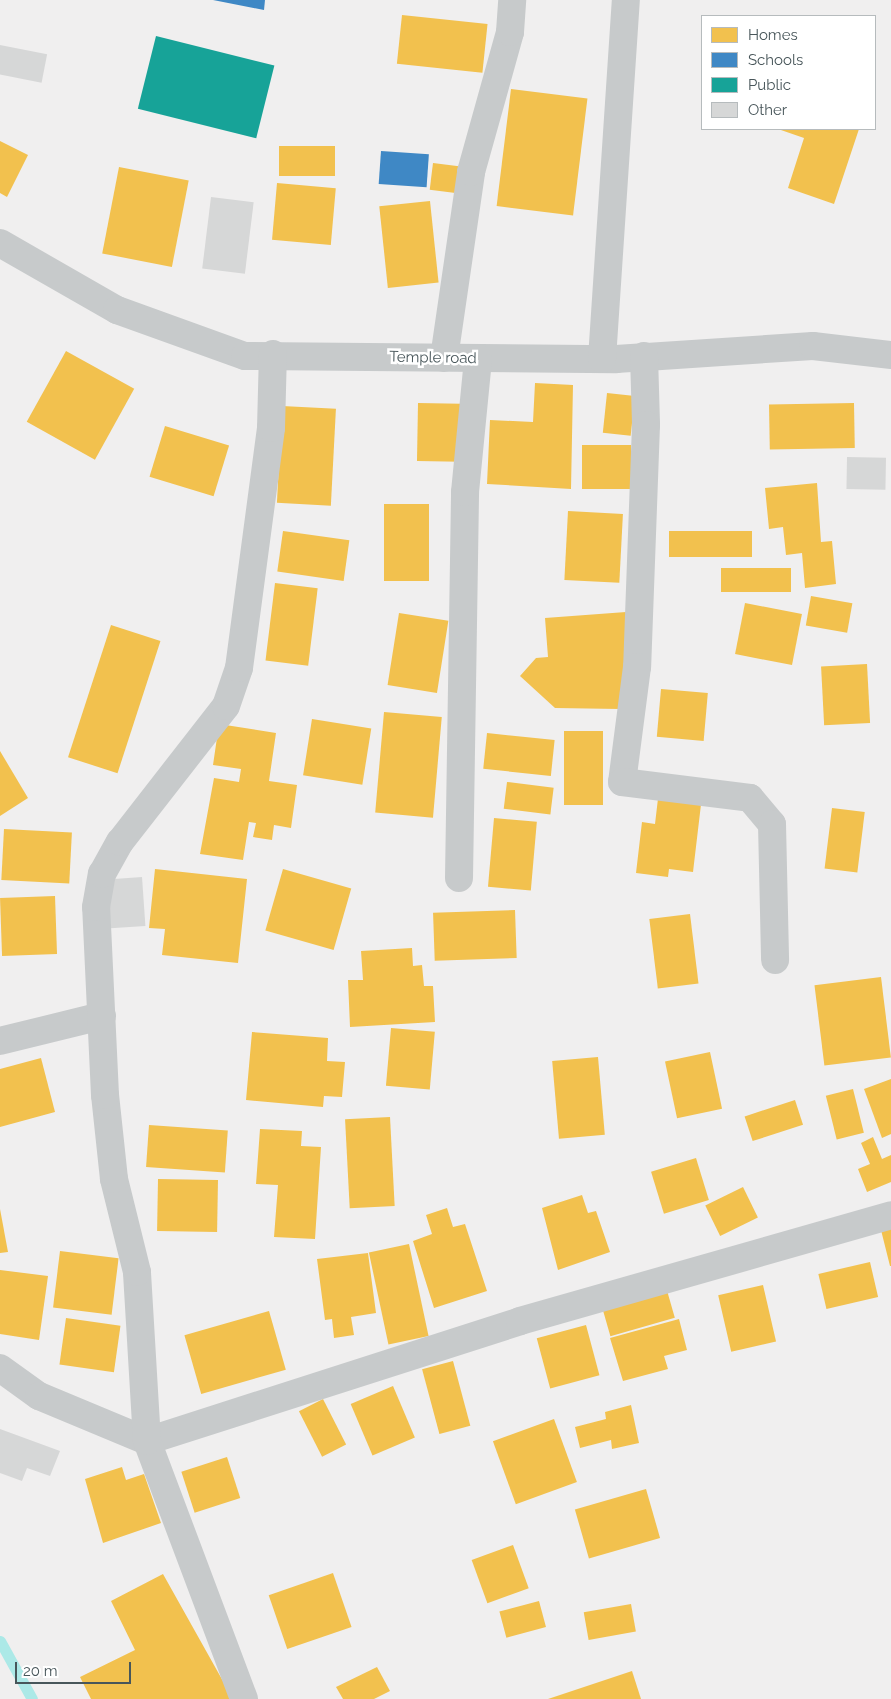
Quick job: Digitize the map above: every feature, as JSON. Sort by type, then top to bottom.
[{"type":"street","points":[[444,358],[471,172],[510,32],[512,0]]},
{"type":"street","points":[[602,359],[626,0]]},
{"type":"street","name":"Temple road","points":[[0,243],[117,310],[245,356],[274,354],[478,359],[602,359],[814,346],[891,355]]},
{"type":"street","points":[[244,1699],[146,1441],[137,1272],[114,1179],[96,907],[102,874],[161,787],[226,706],[240,668],[271,428],[274,354]]},
{"type":"street","points":[[644,356],[646,425],[637,667],[622,782],[750,798],[772,824],[775,960]]},
{"type":"street","points":[[459,878],[466,492],[478,359]]},
{"type":"street","points":[[0,1040],[102,1016]]},
{"type":"street","points":[[0,1368],[39,1396],[146,1441],[520,1321],[891,1215]]},
{"type":"building: Homes","points":[[402,15],[488,24],[482,73],[397,64]]},
{"type":"building: Homes","points":[[511,89],[587,98],[573,216],[497,206]]},
{"type":"building: Homes","points":[[781,130],[859,130],[834,204],[788,188],[804,138]]},
{"type":"building: Homes","points":[[0,141],[28,155],[7,197],[0,193]]},
{"type":"building: Homes","points":[[279,146],[335,146],[335,176],[279,176]]},
{"type":"building: Homes","points":[[433,163],[459,166],[456,193],[430,190]]},
{"type":"building: Homes","points":[[119,167],[189,181],[172,267],[102,253]]},
{"type":"building: Homes","points":[[277,183],[336,188],[331,245],[272,240]]},
{"type":"building: Homes","points":[[430,201],[439,283],[388,288],[379,206]]},
{"type":"building: Homes","points":[[66,351],[134,389],[95,460],[27,422]]},
{"type":"building: Homes","points":[[535,383],[573,385],[571,489],[487,484],[490,420],[533,422]]},
{"type":"building: Homes","points":[[607,393],[635,396],[631,436],[603,433]]},
{"type":"building: Homes","points":[[418,403],[461,404],[460,462],[417,461]]},
{"type":"building: Homes","points":[[854,403],[855,448],[770,449],[769,404]]},
{"type":"building: Homes","points":[[282,406],[336,409],[331,506],[277,503]]},
{"type":"building: Homes","points":[[165,426],[229,446],[214,496],[150,477]]},
{"type":"building: Homes","points":[[582,445],[631,445],[631,489],[582,489]]},
{"type":"building: Homes","points":[[817,483],[821,542],[832,541],[836,584],[805,588],[802,553],[786,555],[783,527],[769,529],[765,488]]},
{"type":"building: Homes","points":[[384,504],[429,504],[429,581],[384,581]]},
{"type":"building: Homes","points":[[568,511],[623,514],[619,583],[564,580]]},
{"type":"building: Homes","points":[[283,531],[349,540],[344,581],[277,572]]},
{"type":"building: Homes","points":[[669,531],[752,531],[752,557],[669,557]]},
{"type":"building: Homes","points":[[721,568],[791,568],[791,592],[721,592]]},
{"type":"building: Homes","points":[[275,583],[318,588],[308,666],[265,660]]},
{"type":"building: Homes","points":[[811,596],[852,603],[847,633],[806,626]]},
{"type":"building: Homes","points":[[745,603],[802,614],[792,665],[735,654]]},
{"type":"building: Homes","points":[[626,612],[630,666],[620,709],[555,708],[520,676],[536,658],[548,657],[545,618]]},
{"type":"building: Homes","points":[[399,613],[448,621],[437,693],[388,685]]},
{"type":"building: Homes","points":[[111,625],[160,641],[118,773],[68,757]]},
{"type":"building: Homes","points":[[867,664],[870,723],[824,725],[821,666]]},
{"type":"building: Homes","points":[[661,689],[708,693],[704,741],[657,737]]},
{"type":"building: Homes","points":[[384,712],[442,717],[433,818],[375,813]]},
{"type":"building: Homes","points":[[312,719],[371,728],[362,785],[303,775]]},
{"type":"building: Homes","points":[[219,724],[276,733],[269,781],[297,785],[291,828],[274,825],[272,840],[253,837],[256,823],[249,822],[243,860],[200,854],[214,778],[239,782],[241,769],[213,765]]},
{"type":"building: Homes","points":[[564,731],[603,731],[603,805],[564,805]]},
{"type":"building: Homes","points":[[487,733],[555,740],[551,776],[483,769]]},
{"type":"building: Homes","points":[[0,751],[28,798],[0,816]]},
{"type":"building: Homes","points":[[507,782],[554,788],[550,815],[504,809]]},
{"type":"building: Homes","points":[[659,790],[702,796],[693,872],[669,869],[668,877],[636,873],[642,822],[655,824]]},
{"type":"building: Homes","points":[[832,808],[865,812],[857,873],[825,869]]},
{"type":"building: Homes","points":[[494,818],[537,822],[531,890],[488,887]]},
{"type":"building: Homes","points":[[4,829],[72,833],[69,883],[1,880]]},
{"type":"building: Homes","points":[[155,869],[247,879],[238,963],[162,955],[165,929],[149,928]]},
{"type":"building: Homes","points":[[283,869],[351,889],[334,950],[265,931]]},
{"type":"building: Homes","points":[[55,896],[57,954],[2,956],[0,898]]},
{"type":"building: Homes","points":[[515,910],[517,958],[435,961],[433,913]]},
{"type":"building: Homes","points":[[690,914],[699,983],[658,988],[649,919]]},
{"type":"building: Homes","points":[[412,948],[413,966],[422,965],[424,986],[433,986],[435,1022],[350,1027],[348,980],[363,980],[361,951]]},
{"type":"building: Homes","points":[[881,977],[891,1057],[824,1066],[814,985]]},
{"type":"building: Homes","points":[[391,1028],[435,1032],[430,1090],[386,1086]]},
{"type":"building: Homes","points":[[252,1032],[328,1038],[327,1061],[345,1062],[342,1097],[324,1096],[323,1107],[246,1100]]},
{"type":"building: Homes","points":[[710,1052],[722,1109],[677,1118],[665,1062]]},
{"type":"building: Homes","points":[[598,1057],[605,1135],[559,1139],[552,1061]]},
{"type":"building: Homes","points":[[41,1058],[55,1112],[0,1127],[0,1069]]},
{"type":"building: Homes","points":[[891,1079],[891,1134],[882,1138],[864,1089]]},
{"type":"building: Homes","points":[[853,1089],[864,1133],[837,1139],[826,1096]]},
{"type":"building: Homes","points":[[795,1100],[803,1125],[753,1141],[745,1116]]},
{"type":"building: Homes","points":[[390,1117],[395,1206],[350,1208],[345,1119]]},
{"type":"building: Homes","points":[[149,1125],[228,1131],[225,1172],[146,1167]]},
{"type":"building: Homes","points":[[260,1129],[302,1131],[301,1146],[321,1147],[315,1239],[274,1237],[278,1185],[256,1184]]},
{"type":"building: Homes","points":[[873,1137],[882,1159],[891,1155],[891,1182],[867,1192],[858,1169],[870,1164],[861,1143]]},
{"type":"building: Homes","points":[[696,1158],[709,1200],[664,1214],[651,1172]]},
{"type":"building: Homes","points":[[158,1179],[218,1180],[217,1232],[157,1231]]},
{"type":"building: Homes","points":[[743,1187],[758,1218],[720,1236],[705,1205]]},
{"type":"building: Homes","points":[[582,1195],[588,1213],[596,1211],[610,1252],[558,1270],[542,1208]]},
{"type":"building: Homes","points":[[447,1208],[453,1227],[465,1224],[487,1291],[434,1308],[413,1241],[432,1234],[426,1215]]},
{"type":"building: Homes","points":[[0,1209],[8,1252],[0,1253]]},
{"type":"building: Homes","points":[[891,1227],[891,1266],[890,1266],[881,1230]]},
{"type":"building: Homes","points":[[409,1244],[429,1336],[388,1344],[369,1253]]},
{"type":"building: Homes","points":[[60,1251],[119,1258],[112,1315],[53,1308]]},
{"type":"building: Homes","points":[[368,1253],[376,1313],[351,1317],[354,1335],[334,1338],[332,1319],[325,1320],[317,1259]]},
{"type":"building: Homes","points":[[870,1262],[878,1297],[826,1309],[818,1274]]},
{"type":"building: Homes","points":[[0,1270],[48,1276],[39,1340],[0,1334]]},
{"type":"building: Homes","points":[[763,1285],[776,1342],[731,1352],[718,1295]]},
{"type":"building: Homes","points":[[666,1287],[675,1318],[610,1336],[602,1305]]},
{"type":"building: Homes","points":[[269,1311],[286,1370],[201,1394],[184,1335]]},
{"type":"building: Homes","points":[[66,1318],[120,1326],[114,1372],[59,1365]]},
{"type":"building: Homes","points":[[679,1319],[687,1350],[664,1356],[668,1369],[623,1381],[610,1338]]},
{"type":"building: Homes","points":[[586,1325],[599,1375],[550,1388],[537,1338]]},
{"type":"building: Homes","points":[[453,1361],[470,1426],[439,1434],[422,1369]]},
{"type":"building: Homes","points":[[393,1386],[415,1438],[373,1456],[351,1404]]},
{"type":"building: Homes","points":[[323,1399],[346,1444],[322,1457],[299,1411]]},
{"type":"building: Homes","points":[[631,1405],[639,1443],[612,1449],[611,1440],[580,1448],[575,1427],[606,1419],[605,1412]]},
{"type":"building: Homes","points":[[554,1419],[577,1482],[516,1504],[493,1441]]},
{"type":"building: Homes","points":[[227,1457],[240,1498],[195,1513],[181,1472]]},
{"type":"building: Homes","points":[[122,1467],[126,1480],[144,1474],[161,1523],[103,1543],[85,1479]]},
{"type":"building: Homes","points":[[646,1489],[660,1538],[589,1558],[575,1509]]},
{"type":"building: Homes","points":[[513,1545],[529,1588],[487,1603],[472,1560]]},
{"type":"building: Homes","points":[[333,1573],[352,1627],[287,1649],[269,1595]]},
{"type":"building: Homes","points":[[163,1574],[233,1699],[91,1699],[80,1677],[135,1650],[111,1601]]},
{"type":"building: Homes","points":[[539,1601],[546,1627],[506,1638],[499,1612]]},
{"type":"building: Homes","points":[[631,1604],[636,1632],[589,1640],[584,1612]]},
{"type":"building: Homes","points":[[377,1667],[390,1691],[374,1699],[343,1699],[336,1687]]},
{"type":"building: Homes","points":[[632,1671],[641,1699],[548,1699]]},
{"type":"building: Schools","points":[[213,0],[265,0],[264,10]]},
{"type":"building: Schools","points":[[381,151],[429,154],[427,187],[379,184]]},
{"type":"building: Public","points":[[156,36],[274,66],[256,138],[138,109]]},
{"type":"building: Other","points":[[0,45],[47,54],[42,83],[0,75]]},
{"type":"building: Other","points":[[211,197],[254,202],[245,274],[202,268]]},
{"type":"building: Other","points":[[847,457],[886,458],[885,490],[846,489]]},
{"type":"building: Other","points":[[142,877],[145,926],[111,928],[107,879]]},
{"type":"building: Other","points":[[0,1429],[60,1451],[50,1476],[27,1468],[22,1481],[0,1473]]},
{"type":"waterway","points":[[0,1641],[32,1699]]}]
